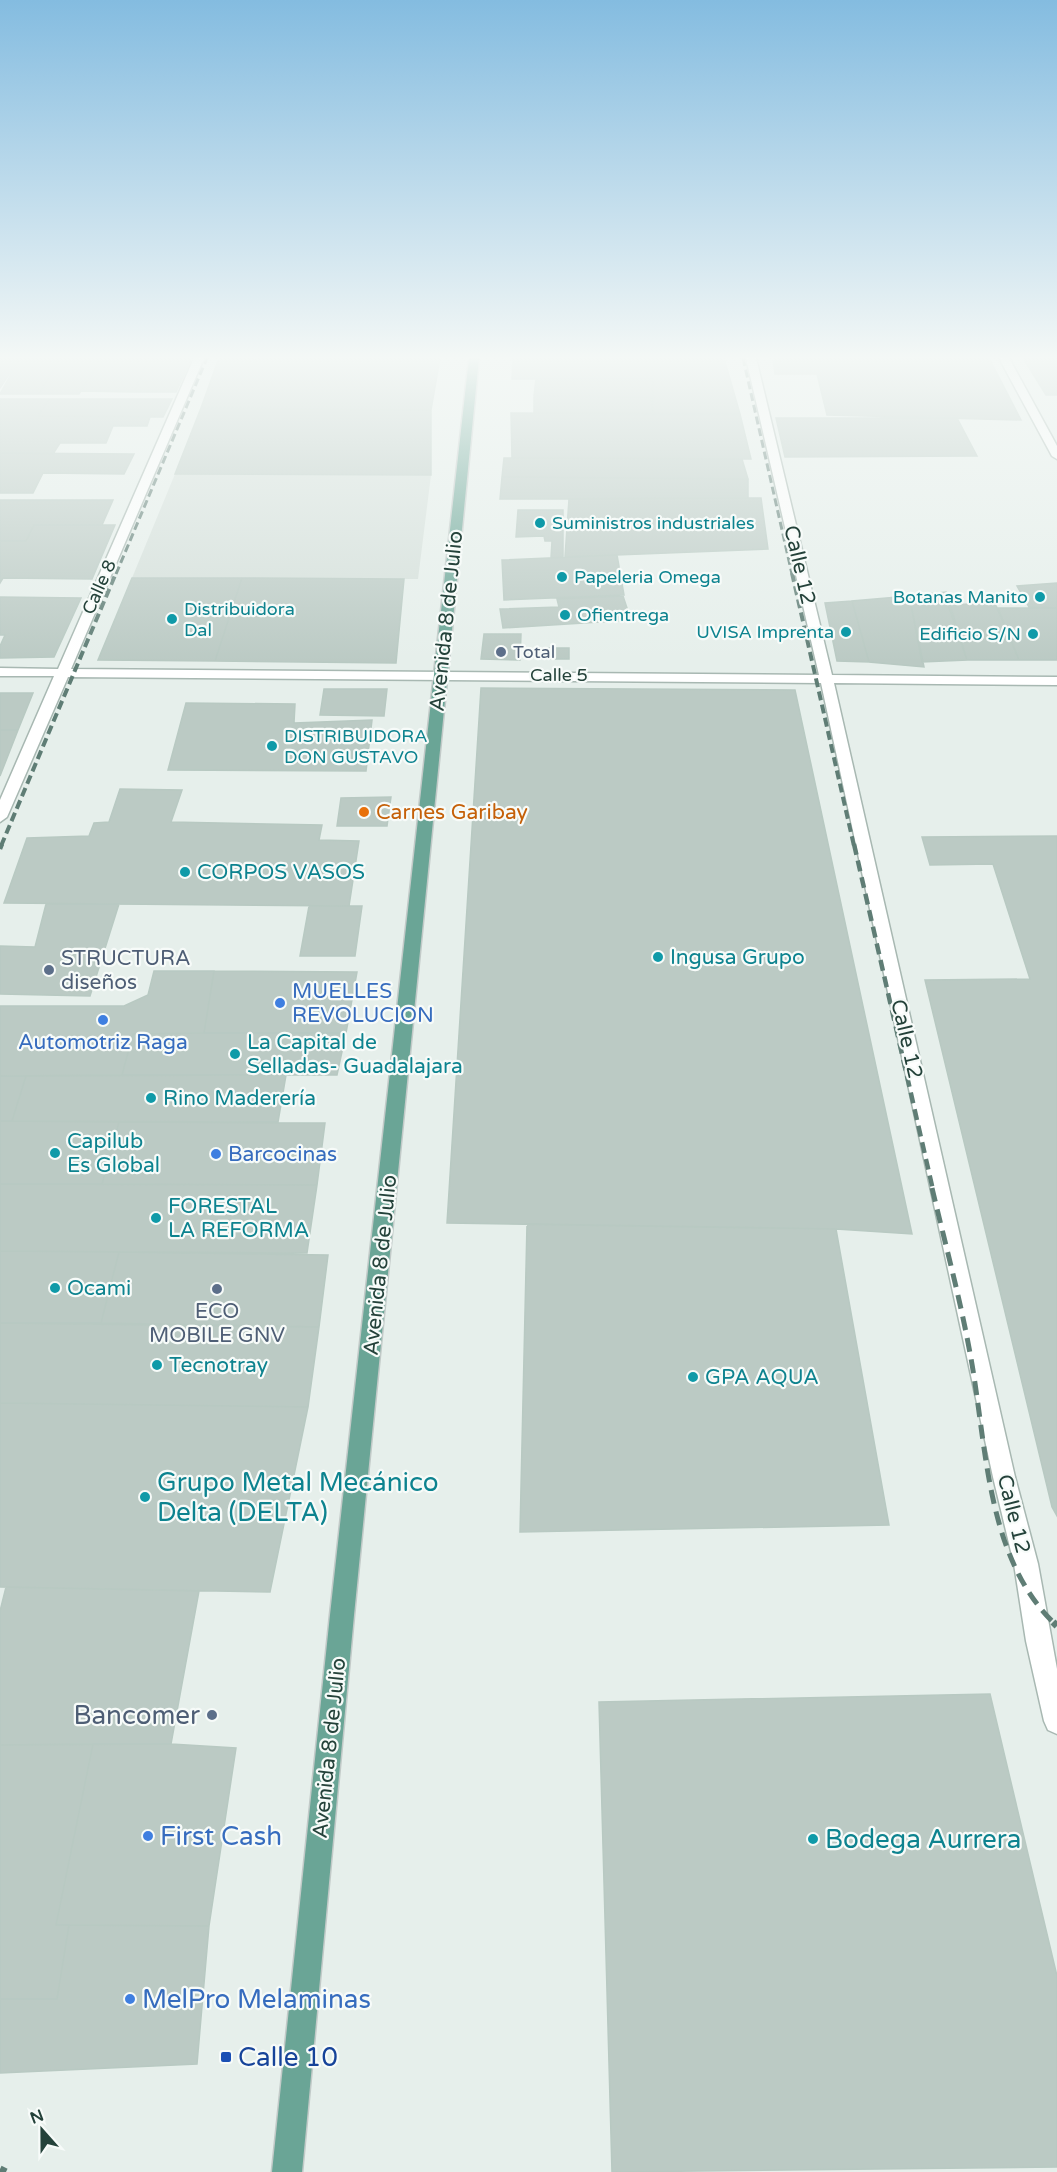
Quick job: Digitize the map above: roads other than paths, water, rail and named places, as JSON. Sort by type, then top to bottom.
[{"type":"main road","name":"Avenida 8 de Julio","points":[[287,2172],[463,459]]},
{"type":"street","name":"Calle 8","points":[[0,817],[155,459]]},
{"type":"street","name":"Calle 12","points":[[775,459],[826,677],[999,1454],[1026,1564],[1038,1641],[1057,1721]]},
{"type":"street","name":"Calle 5","points":[[0,672],[826,677],[1057,681]]},
{"type":"railway","points":[[116,574],[164,459]]},
{"type":"railway","points":[[766,459],[792,574]]},
{"type":"railway","points":[[1,846],[116,573]]},
{"type":"railway","points":[[792,573],[854,846]]},
{"type":"railway","points":[[0,849],[2,844]]},
{"type":"railway","points":[[854,844],[933,1190]]},
{"type":"railway","points":[[932,1188],[966,1332],[986,1461],[1002,1533],[1015,1566],[1032,1597],[1055,1624]]},
{"type":"railway","points":[[0,2169],[6,2172]]},
{"type":"place","name":"Suministros industriales","points":[[540,523]]},
{"type":"place","name":"Papeleria Omega","points":[[562,577]]},
{"type":"place","name":"Botanas Manito","points":[[1040,597]]},
{"type":"place","name":"Ofientrega","points":[[565,615]]},
{"type":"place","name":"Distribuidora Dal","points":[[172,619]]},
{"type":"place","name":"UVISA Imprenta","points":[[846,632]]},
{"type":"place","name":"Edificio S/N","points":[[1033,634]]},
{"type":"place","name":"Total","points":[[501,652]]},
{"type":"place","name":"DISTRIBUIDORA DON GUSTAVO","points":[[272,746]]},
{"type":"place","name":"Carnes Garibay","points":[[364,812]]},
{"type":"place","name":"CORPOS VASOS","points":[[185,872]]},
{"type":"place","name":"Ingusa Grupo","points":[[658,957]]},
{"type":"place","name":"STRUCTURA diseños","points":[[49,970]]},
{"type":"place","name":"MUELLES REVOLUCION","points":[[280,1003]]},
{"type":"place","name":"Automotriz Raga","points":[[103,1020]]},
{"type":"place","name":"La Capital de Selladas- Guadalajara","points":[[235,1054]]},
{"type":"place","name":"Rino Maderería","points":[[151,1098]]},
{"type":"place","name":"Capilub Es Global","points":[[55,1153]]},
{"type":"place","name":"Barcocinas","points":[[216,1154]]},
{"type":"place","name":"FORESTAL LA REFORMA","points":[[156,1218]]},
{"type":"place","name":"Ocami","points":[[55,1288]]},
{"type":"place","name":"ECO MOBILE GNV","points":[[217,1289]]},
{"type":"place","name":"Tecnotray","points":[[157,1365]]},
{"type":"place","name":"GPA AQUA","points":[[693,1377]]},
{"type":"place","name":"Grupo Metal Mecánico Delta (DELTA)","points":[[145,1497]]},
{"type":"place","name":"Bancomer","points":[[212,1715]]},
{"type":"place","name":"First Cash","points":[[148,1836]]},
{"type":"place","name":"Bodega Aurrera","points":[[813,1839]]},
{"type":"place","name":"MelPro Melaminas","points":[[130,1999]]},
{"type":"place","name":"Calle 10","points":[[226,2057]]}]
